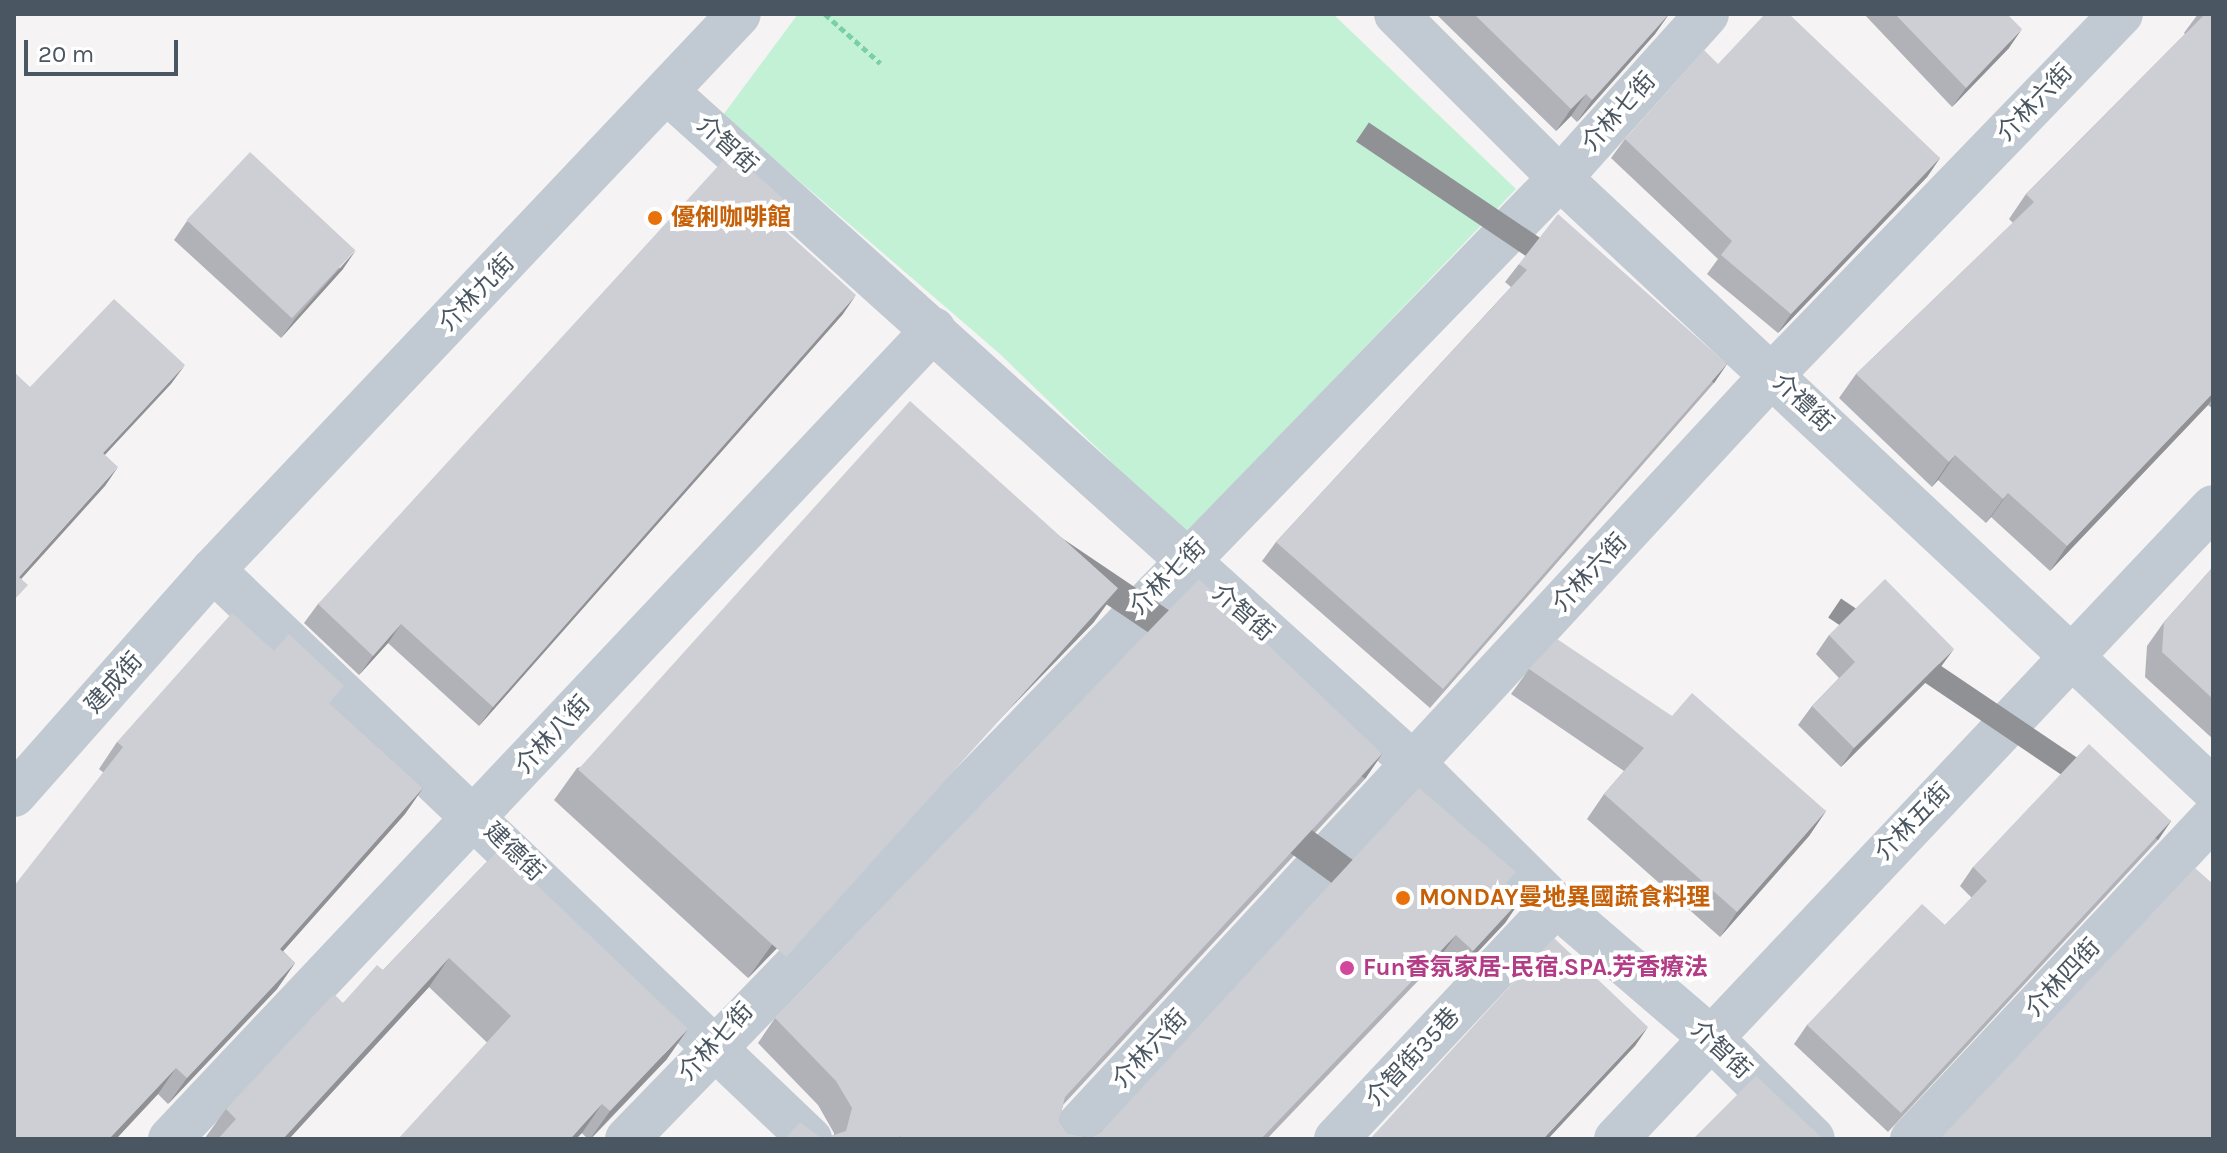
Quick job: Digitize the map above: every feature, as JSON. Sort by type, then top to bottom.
[{"type":"street","name":"介林九街","points":[[213,570],[739,14]]},
{"type":"street","name":"介禮街","points":[[1396,14],[1560,178],[2074,653],[2213,789]]},
{"type":"street","name":"介林七街","points":[[627,1139],[713,1044],[1560,178],[1707,14]]},
{"type":"street","name":"介林六街","points":[[1066,1139],[1415,765],[1772,375],[2121,14]]},
{"type":"street","name":"介智街","points":[[667,92],[934,329],[1184,561],[1415,765],[1556,905],[1709,1036],[1813,1139]]},
{"type":"street","name":"介林八街","points":[[170,1139],[934,329]]},
{"type":"street","name":"介林五街","points":[[1616,1139],[1709,1036],[2213,507]]},
{"type":"street","name":"建成街","points":[[14,795],[213,570]]},
{"type":"street","name":"建德街","points":[[213,570],[477,816],[810,1139]]},
{"type":"street","name":"介林四街","points":[[1912,1139],[2213,817]]},
{"type":"street","name":"介智街35巷","points":[[1336,1139],[1556,905]]},
{"type":"path","points":[[825,14],[880,63]]},
{"type":"green space","points":[[798,14],[1333,14],[1516,189],[1186,534],[1000,354],[723,115]]},
{"type":"building","points":[[1474,14],[1669,14],[1592,100],[1586,94],[1571,109]]},
{"type":"building","points":[[1765,14],[1789,14],[1940,158],[1791,314],[1721,255],[1732,241],[1625,139],[1704,50],[1718,64]]},
{"type":"building","points":[[1895,14],[2007,14],[2022,29],[1966,88]]},
{"type":"building","points":[[2205,14],[2213,14],[2213,393],[2067,546],[2008,493],[2003,499],[1955,455],[1949,462],[1856,374],[2034,202],[2026,194]]},
{"type":"building","points":[[250,152],[355,250],[292,318],[187,220]]},
{"type":"building","points":[[731,152],[788,203],[773,220],[856,295],[493,707],[401,624],[373,656],[318,604]]},
{"type":"building","points":[[1558,214],[1727,364],[1443,689],[1276,542],[1527,270],[1519,264]]},
{"type":"building","points":[[114,299],[185,365],[103,453],[118,467],[19,577],[28,585],[14,600],[14,372],[30,387]]},
{"type":"building","points":[[910,401],[1118,588],[786,957],[578,770]]},
{"type":"building","points":[[2213,567],[2213,699],[2162,652],[2164,622]]},
{"type":"building","points":[[1199,579],[1382,754],[1065,1097],[1059,1121],[1067,1133],[1090,1138],[1102,1131],[1419,788],[1516,872],[1506,883],[1522,898],[1473,951],[1456,935],[1261,1139],[903,1139],[900,1136],[898,1139],[822,1139],[846,1131],[852,1108],[836,1081],[775,1018]]},
{"type":"building","points":[[1885,579],[1954,649],[1854,748],[1812,706],[1855,662],[1829,635]]},
{"type":"building","points":[[232,613],[274,651],[289,634],[344,686],[329,703],[423,788],[280,949],[295,963],[187,1078],[176,1068],[109,1139],[14,1139],[14,886],[123,747],[117,742]]},
{"type":"building","points":[[1557,639],[1672,716],[1692,693],[1826,811],[1737,912],[1604,794],[1644,748],[1529,669]]},
{"type":"building","points":[[2089,744],[2171,821],[1901,1113],[1807,1025],[1922,904],[1945,925],[1987,881],[1973,867]]},
{"type":"building","points":[[499,849],[688,1029],[610,1111],[602,1104],[570,1139],[398,1139],[511,1016],[449,958],[283,1139],[218,1139],[236,1119],[226,1109],[334,994],[343,1003],[377,965],[383,970]]},
{"type":"building","points":[[2195,868],[2213,884],[2213,1139],[1940,1139]]},
{"type":"building","points":[[1554,938],[1648,1027],[1543,1139],[1370,1139]]},
{"type":"building","points":[[1756,1076],[1823,1139],[1693,1139]]},
{"type":"building","points":[[800,1122],[822,1139],[785,1139]]},
{"type":"place","name":"優俐咖啡館","points":[[655,218]]},
{"type":"place","name":"MONDAY曼地異國蔬食料理","points":[[1403,898]]},
{"type":"place","name":"Fun香氛家居-民宿.SPA.芳香療法","points":[[1347,968]]}]
